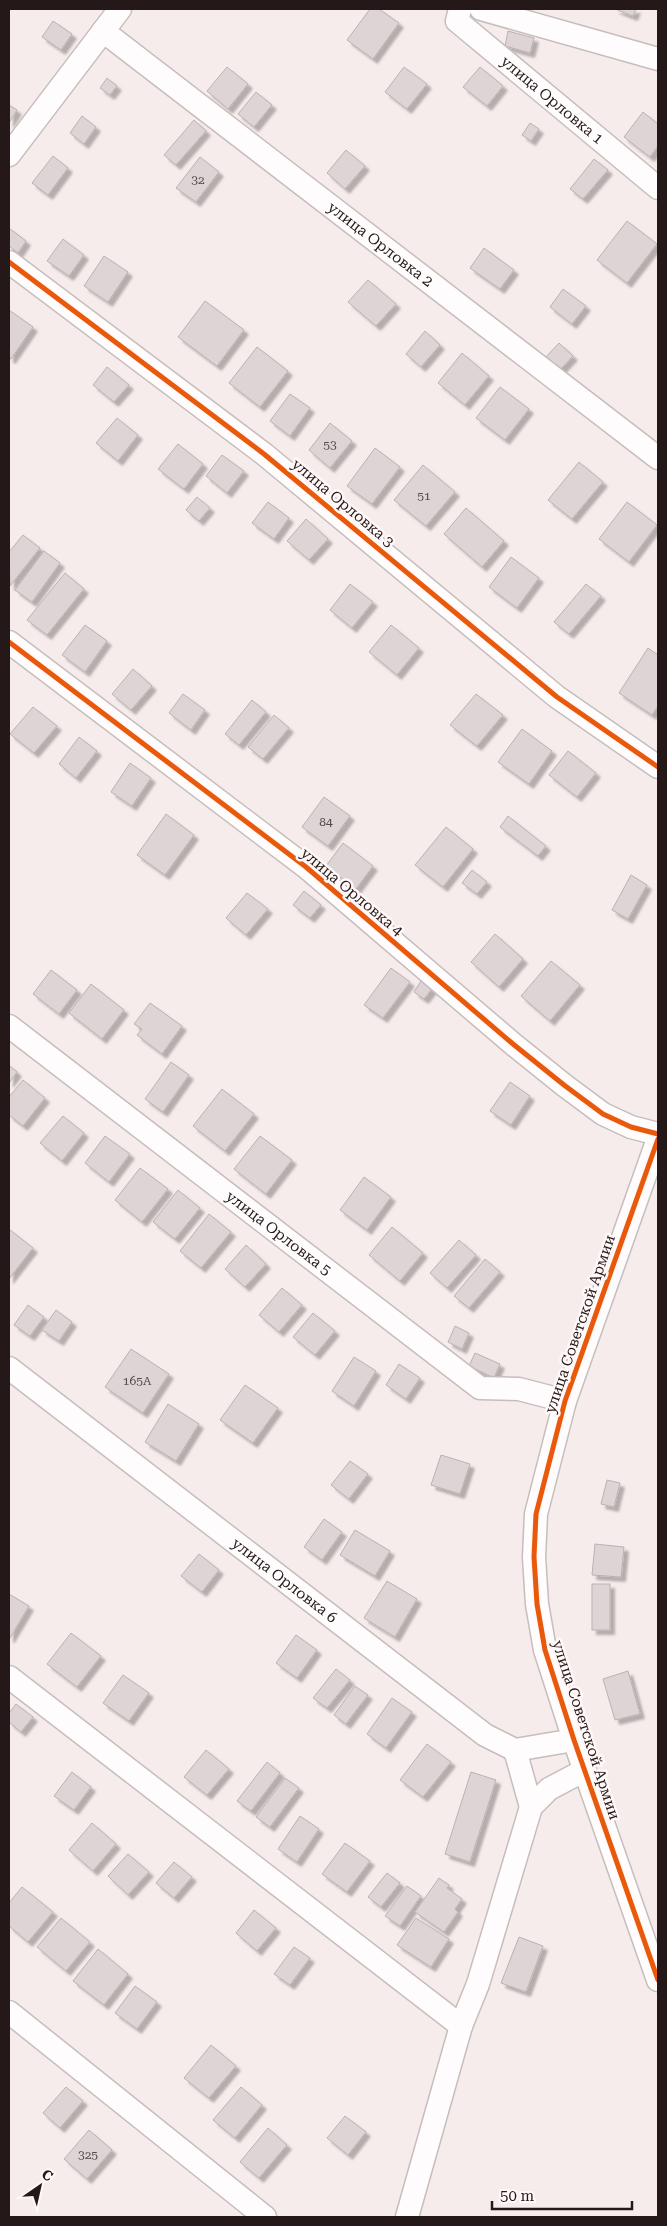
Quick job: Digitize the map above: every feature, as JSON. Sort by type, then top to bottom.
[{"type":"street","points":[[9,155],[120,9]]},
{"type":"street","name":"улица Орловка 1","points":[[460,9],[457,21],[658,188]]},
{"type":"street","points":[[481,9],[658,59]]},
{"type":"street","name":"улица Орловка 2","points":[[103,31],[658,458]]},
{"type":"street","name":"улица Орловка 3","points":[[9,262],[264,454],[557,697],[658,767]]},
{"type":"street","name":"улица Орловка 4","points":[[9,642],[306,868],[564,1085],[603,1114],[631,1127],[658,1134]]},
{"type":"street","name":"улица Орловка 5","points":[[9,1026],[480,1388],[519,1389],[565,1401]]},
{"type":"street","name":"улица Советской Армии","points":[[658,1140],[565,1401],[536,1514],[534,1557],[537,1604],[545,1650],[584,1770],[658,1980]]},
{"type":"street","name":"улица Орловка 6","points":[[9,1368],[485,1735],[515,1750]]},
{"type":"street","points":[[9,1677],[461,2026]]},
{"type":"street","points":[[531,1807],[515,1750],[574,1740]]},
{"type":"street","points":[[407,2217],[461,2026],[478,1984],[531,1807],[549,1789],[584,1770]]},
{"type":"street","points":[[9,2012],[265,2217]]},
{"type":"building","points":[[370,9],[379,9],[399,23],[373,59],[347,40]]},
{"type":"building","points":[[615,9],[636,9],[633,16]]},
{"type":"building","points":[[53,21],[72,34],[61,50],[42,37]]},
{"type":"building","points":[[508,31],[534,38],[530,53],[505,46]]},
{"type":"building","points":[[227,67],[248,84],[228,109],[207,91]]},
{"type":"building","points":[[404,67],[427,84],[407,109],[385,92]]},
{"type":"building","points":[[480,67],[503,86],[487,106],[463,87]]},
{"type":"building","points":[[107,78],[117,86],[110,95],[100,88]]},
{"type":"building","points":[[256,92],[272,105],[254,127],[238,114]]},
{"type":"building","points":[[9,105],[17,110],[9,123]]},
{"type":"building","points":[[643,112],[658,124],[658,146],[650,157],[624,137]]},
{"type":"building","points":[[82,116],[96,127],[84,144],[70,133]]},
{"type":"building","points":[[194,120],[206,131],[176,165],[164,155]]},
{"type":"building","points":[[530,123],[539,129],[531,141],[522,135]]},
{"type":"building","points":[[346,150],[365,166],[345,189],[327,173]]},
{"type":"building","points":[[53,156],[68,168],[48,195],[32,183]]},
{"type":"building","points":[[200,157],[219,172],[196,202],[176,188]]},
{"type":"building","points":[[594,159],[608,170],[583,199],[570,189]]},
{"type":"building","points":[[627,221],[657,244],[627,283],[597,260]]},
{"type":"building","points":[[9,228],[26,241],[18,253],[9,246]]},
{"type":"building","points":[[63,239],[84,255],[69,276],[47,261]]},
{"type":"building","points":[[484,248],[514,270],[500,289],[470,268]]},
{"type":"building","points":[[104,256],[128,272],[108,302],[84,286]]},
{"type":"building","points":[[368,280],[396,304],[376,326],[348,302]]},
{"type":"building","points":[[563,289],[586,306],[572,324],[550,307]]},
{"type":"building","points":[[205,301],[244,330],[217,366],[178,337]]},
{"type":"building","points":[[9,310],[33,327],[11,359],[9,358]]},
{"type":"building","points":[[425,331],[440,345],[421,367],[406,354]]},
{"type":"building","points":[[559,343],[573,356],[559,371],[545,358]]},
{"type":"building","points":[[257,347],[288,371],[260,407],[229,383]]},
{"type":"building","points":[[462,353],[489,376],[465,405],[438,383]]},
{"type":"building","points":[[107,367],[129,385],[114,402],[93,385]]},
{"type":"building","points":[[500,387],[529,409],[505,440],[476,418]]},
{"type":"building","points":[[290,394],[310,408],[290,436],[270,421]]},
{"type":"building","points":[[117,418],[138,435],[118,461],[96,443]]},
{"type":"building","points":[[330,423],[352,441],[330,468],[309,450]]},
{"type":"building","points":[[178,444],[203,464],[184,489],[158,469]]},
{"type":"building","points":[[375,448],[400,467],[372,504],[347,486]]},
{"type":"building","points":[[222,455],[244,471],[227,493],[206,476]]},
{"type":"building","points":[[579,462],[603,482],[572,519],[548,500]]},
{"type":"building","points":[[423,465],[455,492],[426,526],[394,500]]},
{"type":"building","points":[[197,497],[210,508],[199,521],[186,510]]},
{"type":"building","points":[[268,502],[289,518],[274,539],[252,523]]},
{"type":"building","points":[[627,502],[657,525],[629,562],[599,539]]},
{"type":"building","points":[[466,508],[504,541],[482,567],[444,534]]},
{"type":"building","points":[[306,519],[328,539],[309,560],[287,541]]},
{"type":"building","points":[[23,535],[40,548],[10,586],[9,552]]},
{"type":"building","points":[[44,551],[60,563],[32,602],[15,590]]},
{"type":"building","points":[[511,557],[539,578],[517,608],[489,587]]},
{"type":"building","points":[[65,573],[84,589],[47,635],[27,620]]},
{"type":"building","points":[[350,584],[373,602],[352,628],[330,610]]},
{"type":"building","points":[[586,584],[601,596],[569,634],[554,622]]},
{"type":"building","points":[[85,625],[107,641],[85,672],[62,655]]},
{"type":"building","points":[[391,625],[419,648],[397,675],[369,652]]},
{"type":"building","points":[[648,648],[658,655],[658,706],[652,715],[619,693]]},
{"type":"building","points":[[133,669],[152,686],[131,710],[112,694]]},
{"type":"building","points":[[183,694],[205,710],[191,730],[169,713]]},
{"type":"building","points":[[476,694],[503,715],[477,746],[450,725]]},
{"type":"building","points":[[252,700],[266,712],[239,745],[225,734]]},
{"type":"building","points":[[33,707],[57,726],[34,753],[10,734]]},
{"type":"building","points":[[274,715],[289,728],[263,759],[248,747]]},
{"type":"building","points":[[522,729],[552,751],[529,784],[498,762]]},
{"type":"building","points":[[79,737],[97,751],[76,778],[59,764]]},
{"type":"building","points":[[568,751],[596,773],[577,797],[549,775]]},
{"type":"building","points":[[130,763],[151,778],[132,806],[111,792]]},
{"type":"building","points":[[324,797],[350,816],[328,846],[302,827]]},
{"type":"building","points":[[166,814],[194,835],[165,875],[137,855]]},
{"type":"building","points":[[508,816],[546,846],[538,856],[500,827]]},
{"type":"building","points":[[446,827],[473,849],[443,887],[415,865]]},
{"type":"building","points":[[343,843],[373,866],[356,889],[326,866]]},
{"type":"building","points":[[472,870],[487,882],[477,894],[462,883]]},
{"type":"building","points":[[631,875],[647,885],[628,919],[612,910]]},
{"type":"building","points":[[304,891],[321,905],[310,918],[293,905]]},
{"type":"building","points":[[247,893],[268,909],[246,935],[226,918]]},
{"type":"building","points":[[495,934],[523,959],[499,987],[471,962]]},
{"type":"building","points":[[551,961],[580,985],[550,1021],[521,996]]},
{"type":"building","points":[[391,968],[410,982],[383,1018],[364,1005]]},
{"type":"building","points":[[51,970],[77,990],[59,1014],[33,994]]},
{"type":"building","points":[[421,981],[432,989],[424,999],[414,992]]},
{"type":"building","points":[[91,984],[124,1010],[102,1039],[69,1013]]},
{"type":"building","points":[[150,1003],[182,1026],[162,1054],[137,1035],[142,1029],[134,1024]]},
{"type":"building","points":[[171,1062],[189,1075],[163,1112],[145,1099]]},
{"type":"building","points":[[9,1065],[17,1072],[9,1083]]},
{"type":"building","points":[[23,1080],[45,1098],[23,1126],[9,1115],[9,1097]]},
{"type":"building","points":[[510,1082],[530,1096],[511,1125],[490,1111]]},
{"type":"building","points":[[222,1089],[254,1114],[225,1151],[193,1126]]},
{"type":"building","points":[[63,1116],[84,1133],[62,1161],[40,1143]]},
{"type":"building","points":[[105,1136],[130,1154],[109,1182],[85,1163]]},
{"type":"building","points":[[260,1136],[292,1160],[266,1194],[234,1169]]},
{"type":"building","points":[[140,1168],[168,1189],[142,1222],[115,1200]]},
{"type":"building","points":[[364,1177],[391,1197],[367,1230],[340,1210]]},
{"type":"building","points":[[178,1190],[200,1208],[175,1239],[153,1222]]},
{"type":"building","points":[[209,1214],[231,1232],[201,1268],[180,1251]]},
{"type":"building","points":[[392,1227],[423,1253],[400,1281],[369,1255]]},
{"type":"building","points":[[9,1229],[33,1248],[9,1279]]},
{"type":"building","points":[[459,1240],[476,1255],[447,1288],[430,1273]]},
{"type":"building","points":[[246,1245],[266,1264],[245,1287],[225,1269]]},
{"type":"building","points":[[485,1259],[500,1272],[469,1308],[454,1296]]},
{"type":"building","points":[[282,1288],[302,1305],[279,1332],[259,1315]]},
{"type":"building","points":[[28,1305],[44,1317],[30,1336],[14,1325]]},
{"type":"building","points":[[56,1310],[72,1322],[59,1341],[42,1330]]},
{"type":"building","points":[[313,1313],[335,1331],[315,1355],[293,1337]]},
{"type":"building","points":[[455,1326],[469,1333],[462,1349],[448,1342]]},
{"type":"building","points":[[131,1349],[169,1374],[143,1413],[105,1387]]},
{"type":"building","points":[[475,1353],[500,1364],[494,1378],[469,1366]]},
{"type":"building","points":[[354,1357],[376,1371],[354,1406],[332,1391]]},
{"type":"building","points":[[399,1364],[420,1378],[406,1399],[386,1385]]},
{"type":"building","points":[[245,1385],[278,1408],[253,1443],[220,1420]]},
{"type":"building","points":[[168,1404],[199,1424],[176,1461],[145,1442]]},
{"type":"building","points":[[441,1455],[470,1464],[460,1494],[431,1485]]},
{"type":"building","points":[[350,1461],[368,1474],[349,1499],[331,1485]]},
{"type":"building","points":[[607,1480],[620,1483],[614,1507],[601,1504]]},
{"type":"building","points":[[324,1519],[342,1532],[322,1560],[304,1547]]},
{"type":"building","points":[[355,1530],[390,1551],[375,1576],[340,1555]]},
{"type":"building","points":[[595,1544],[624,1547],[621,1577],[592,1575]]},
{"type":"building","points":[[199,1554],[219,1570],[202,1592],[181,1576]]},
{"type":"building","points":[[387,1581],[417,1599],[395,1637],[364,1618]]},
{"type":"building","points":[[592,1584],[610,1584],[610,1630],[592,1630]]},
{"type":"building","points":[[9,1594],[29,1606],[10,1638],[9,1638]]},
{"type":"building","points":[[71,1633],[101,1656],[77,1687],[47,1664]]},
{"type":"building","points":[[296,1635],[317,1650],[297,1678],[276,1663]]},
{"type":"building","points":[[336,1669],[350,1680],[327,1708],[313,1698]]},
{"type":"building","points":[[628,1671],[640,1714],[615,1720],[603,1679]]},
{"type":"building","points":[[123,1675],[149,1693],[129,1721],[103,1703]]},
{"type":"building","points":[[355,1686],[368,1695],[346,1724],[334,1715]]},
{"type":"building","points":[[392,1698],[412,1712],[386,1748],[367,1734]]},
{"type":"building","points":[[16,1704],[33,1717],[21,1732],[9,1722],[9,1713]]},
{"type":"building","points":[[427,1744],[451,1762],[423,1797],[400,1780]]},
{"type":"building","points":[[206,1750],[229,1769],[207,1795],[184,1777]]},
{"type":"building","points":[[267,1762],[280,1773],[251,1811],[237,1801]]},
{"type":"building","points":[[72,1772],[91,1787],[74,1810],[54,1796]]},
{"type":"building","points":[[471,1772],[496,1780],[470,1862],[445,1854]]},
{"type":"building","points":[[285,1778],[299,1788],[270,1827],[256,1817]]},
{"type":"building","points":[[300,1816],[319,1829],[297,1862],[278,1849]]},
{"type":"building","points":[[92,1823],[116,1844],[93,1871],[69,1850]]},
{"type":"building","points":[[345,1843],[370,1861],[347,1892],[322,1874]]},
{"type":"building","points":[[128,1854],[149,1872],[128,1895],[108,1876]]},
{"type":"building","points":[[174,1862],[192,1877],[174,1898],[156,1883]]},
{"type":"building","points":[[387,1873],[400,1883],[381,1907],[368,1897]]},
{"type":"building","points":[[439,1878],[449,1885],[447,1888],[462,1899],[455,1909],[458,1912],[444,1932],[415,1912]]},
{"type":"building","points":[[407,1886],[421,1896],[400,1926],[385,1916]]},
{"type":"building","points":[[22,1887],[53,1912],[28,1942],[9,1926],[9,1903]]},
{"type":"building","points":[[254,1910],[276,1928],[257,1951],[236,1933]]},
{"type":"building","points":[[61,1918],[90,1942],[66,1971],[37,1947]]},
{"type":"building","points":[[416,1918],[449,1939],[431,1967],[397,1945]]},
{"type":"building","points":[[519,1937],[543,1946],[526,1992],[501,1983]]},
{"type":"building","points":[[294,1947],[310,1958],[290,1985],[274,1974]]},
{"type":"building","points":[[98,1949],[128,1974],[104,2005],[73,1981]]},
{"type":"building","points":[[135,1986],[157,2002],[137,2029],[115,2013]]},
{"type":"building","points":[[211,2045],[236,2066],[209,2098],[184,2078]]},
{"type":"building","points":[[66,2087],[83,2101],[60,2128],[43,2113]]},
{"type":"building","points":[[241,2087],[262,2105],[235,2138],[213,2120]]},
{"type":"building","points":[[345,2116],[366,2132],[348,2155],[327,2138]]},
{"type":"building","points":[[268,2128],[287,2145],[259,2178],[240,2162]]},
{"type":"building","points":[[89,2130],[112,2150],[87,2179],[64,2159]]},
{"type":"cycle path","points":[[9,262],[264,454],[557,697],[658,767]]},
{"type":"cycle path","points":[[9,642],[306,867],[513,1044],[564,1085],[603,1114],[631,1127],[658,1134]]},
{"type":"cycle path","points":[[658,1139],[565,1401],[536,1514],[534,1557],[537,1604],[545,1650],[574,1740],[658,1980]]}]
